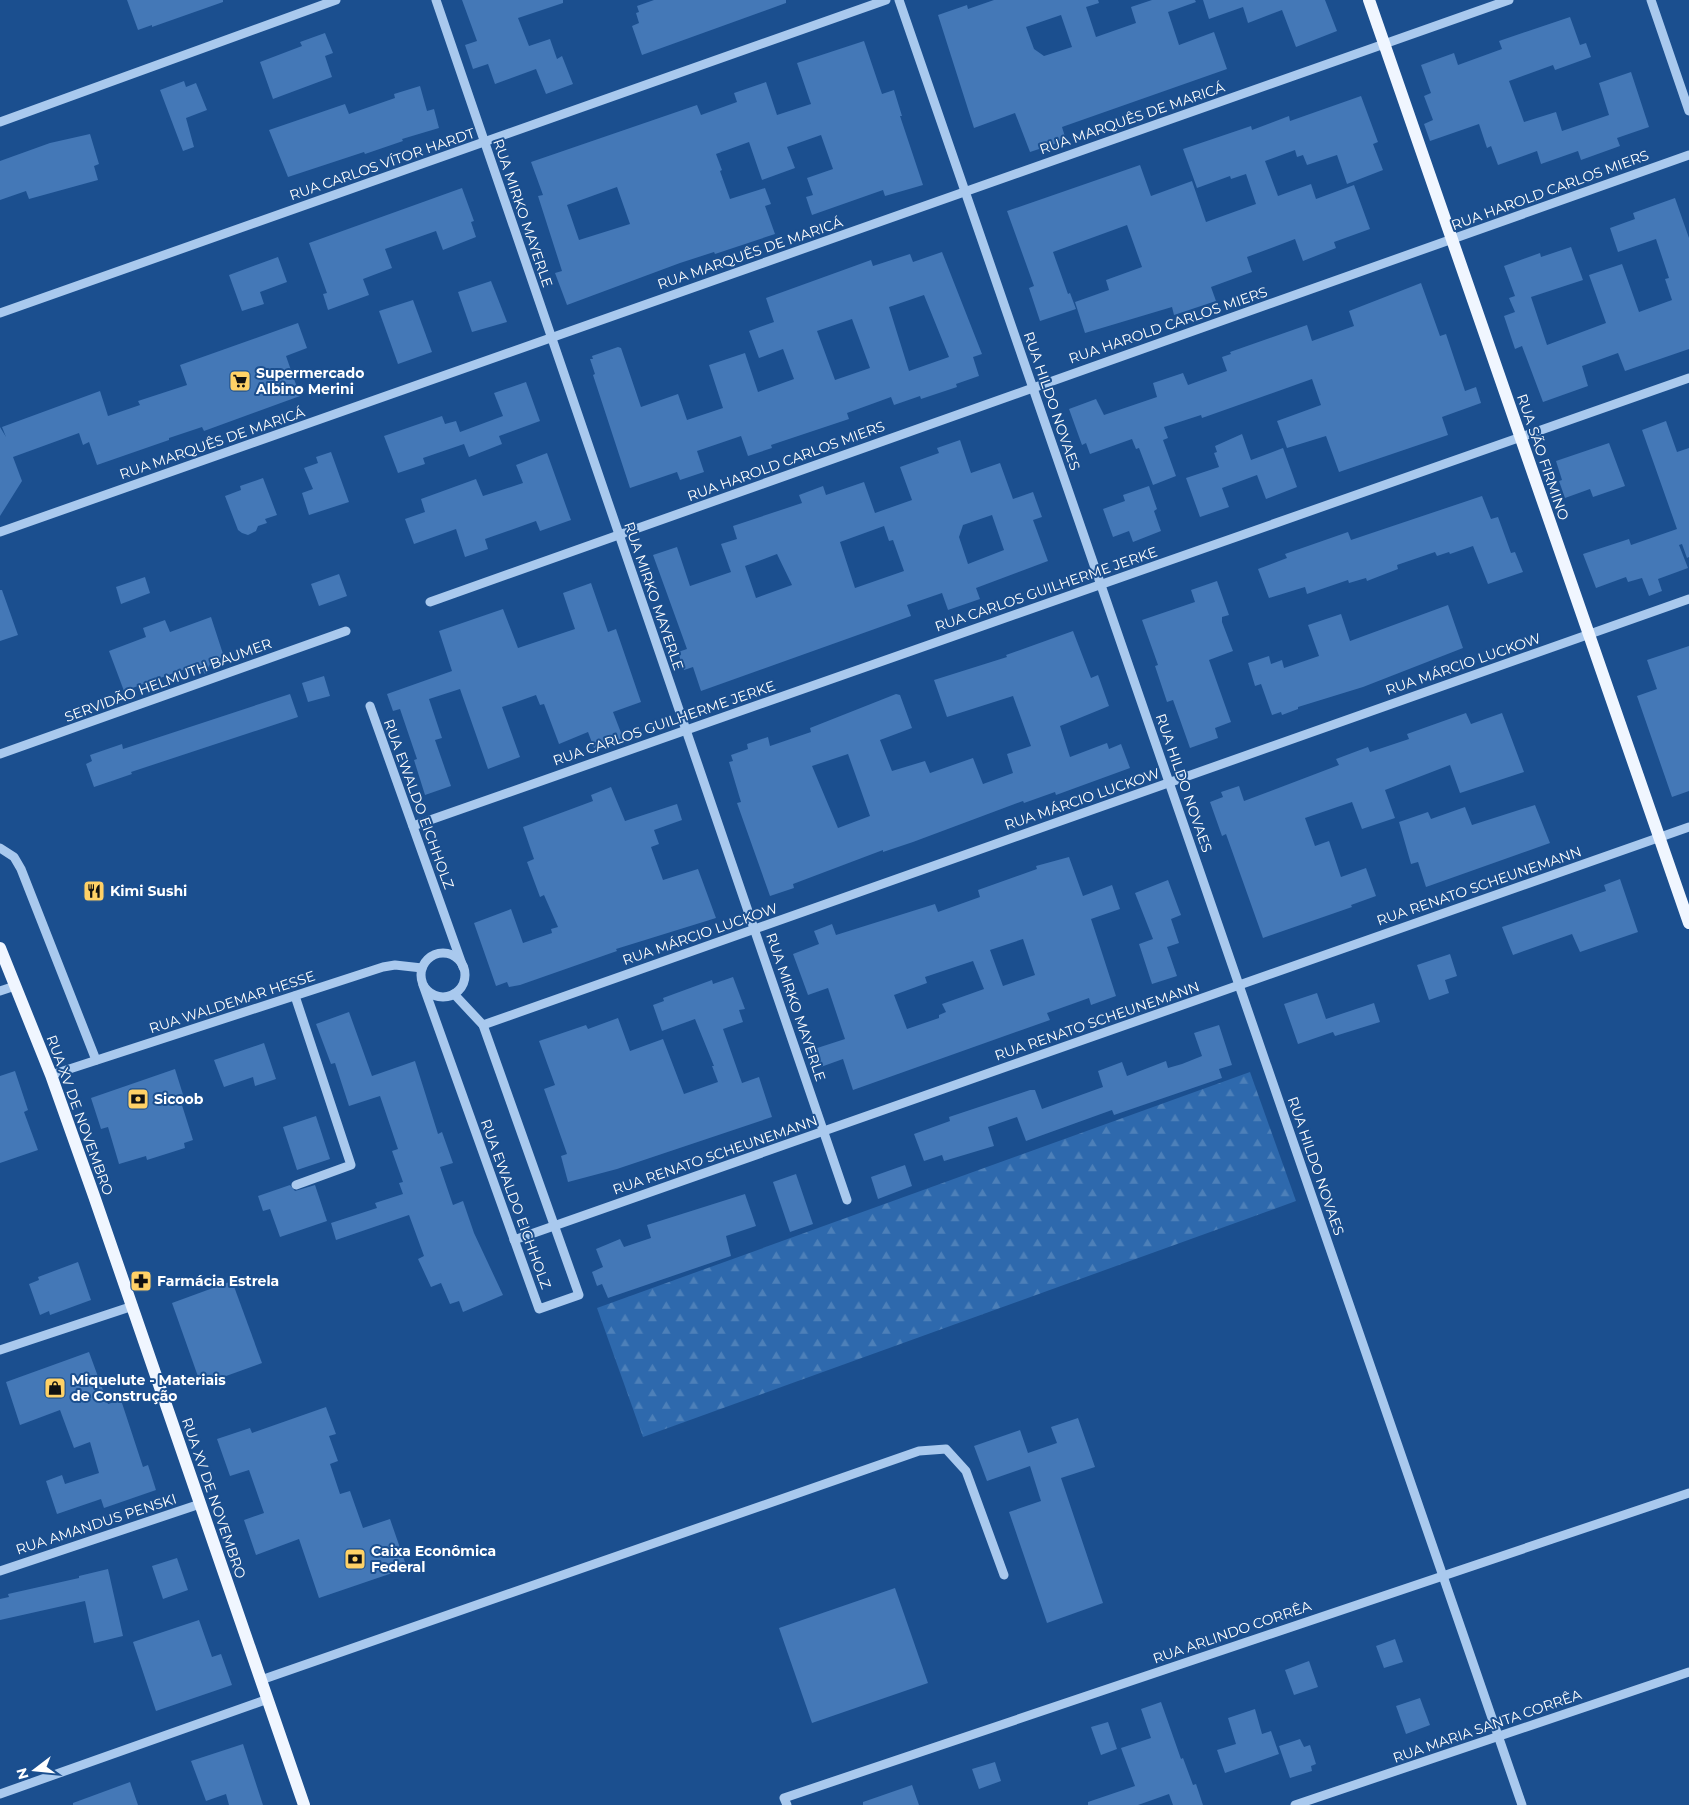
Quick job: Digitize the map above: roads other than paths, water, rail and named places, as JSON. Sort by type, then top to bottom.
[{"type":"main road","name":"RUA SÃO FIRMINO","points":[[1369,0],[1689,923]]},
{"type":"main road","name":"RUA XV DE NOVEMBRO","points":[[0,948],[51,1075],[133,1306],[304,1805]]},
{"type":"street","points":[[0,122],[336,0]]},
{"type":"street","name":"RUA MIRKO MAYERLE","points":[[436,0],[847,1200]]},
{"type":"street","name":"RUA CARLOS VÍTOR HARDT","points":[[0,314],[886,0]]},
{"type":"street","name":"RUA HILDO NOVAES","points":[[899,0],[1522,1805]]},
{"type":"street","name":"RUA MARQUÊS DE MARICÁ","points":[[0,532],[1509,0]]},
{"type":"street","points":[[1651,0],[1689,111]]},
{"type":"street","name":"RUA HAROLD CARLOS MIERS","points":[[430,602],[1689,155]]},
{"type":"street","name":"RUA CARLOS GUILHERME JERKE","points":[[413,826],[1689,378]]},
{"type":"street","name":"RUA MÁRCIO LUCKOW","points":[[483,1025],[1689,599]]},
{"type":"street","name":"SERVIDÃO HELMUTH BAUMER","points":[[0,754],[346,631]]},
{"type":"street","name":"RUA EWALDO EICHHOLZ","points":[[370,706],[463,967]]},
{"type":"street","name":"RUA RENATO SCHEUNEMANN","points":[[514,1240],[1689,827]]},
{"type":"street","points":[[0,848],[14,858],[21,870],[96,1060]]},
{"type":"street","points":[[442,953],[455,957],[463,967],[463,982],[454,994],[440,997],[428,991],[423,985],[422,968],[430,957],[442,953]]},
{"type":"street","name":"RUA WALDEMAR HESSE","points":[[51,1075],[382,968],[395,965],[422,968]]},
{"type":"street","name":"RUA EWALDO EICHHOLZ","points":[[423,985],[538,1308],[579,1295],[483,1025],[454,994]]},
{"type":"street","points":[[0,991],[16,986]]},
{"type":"street","points":[[294,996],[352,1165],[296,1185]]},
{"type":"street","points":[[0,1350],[133,1306]]},
{"type":"street","points":[[260,1680],[919,1451],[946,1449],[966,1471],[1004,1575]]},
{"type":"street","name":"RUA ARLINDO CORRÊA","points":[[785,1801],[1689,1493]]},
{"type":"street","name":"RUA AMANDUS PENSKI","points":[[0,1571],[200,1504]]},
{"type":"street","name":"RUA MARIA SANTA CORRÊA","points":[[1294,1805],[1689,1672]]},
{"type":"street","points":[[0,1794],[268,1700]]},
{"type":"place","name":"Supermercado Albino Merini","points":[[240,381]]},
{"type":"place","name":"Kimi Sushi","points":[[94,891]]},
{"type":"place","name":"Sicoob","points":[[138,1099]]},
{"type":"place","name":"Farmácia Estrela","points":[[141,1281]]},
{"type":"place","name":"Miquelute - Materiais de Construção","points":[[55,1388]]},
{"type":"place","name":"Caixa Econômica Federal","points":[[355,1559]]}]
